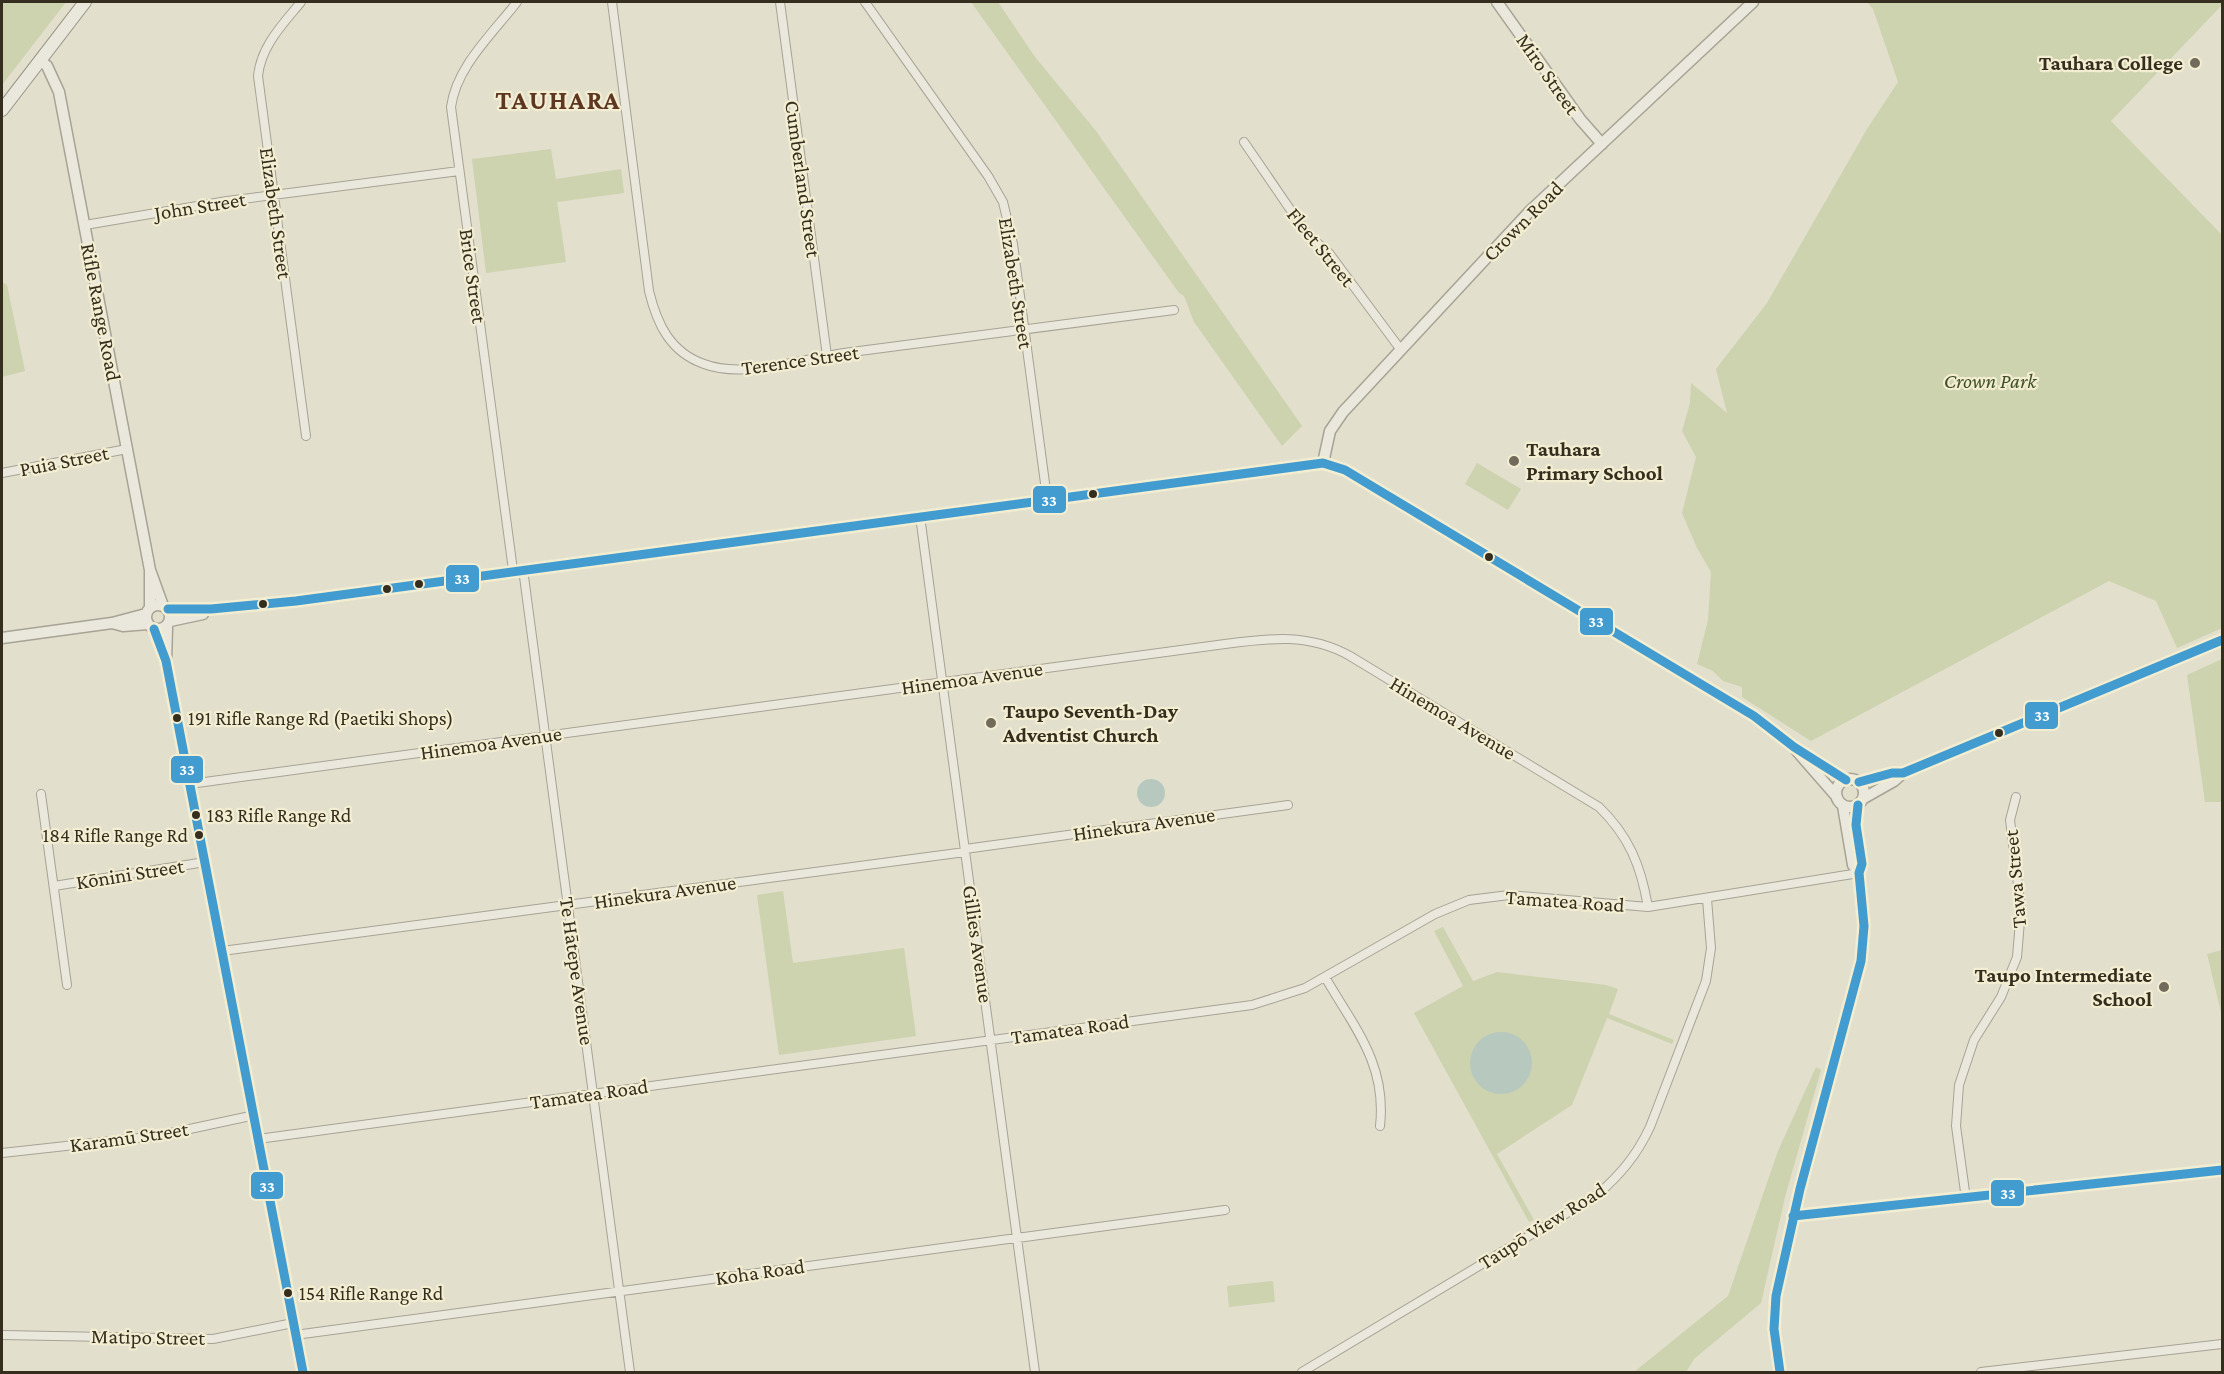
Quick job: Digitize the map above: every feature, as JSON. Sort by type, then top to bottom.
[{"type":"main road","points":[[2,110],[86,2]]},
{"type":"street","name":"Elizabeth Street","points":[[301,2],[269,43],[259,66],[306,436]]},
{"type":"street","name":"Brice Street","points":[[517,2],[456,84],[451,107],[518,569]]},
{"type":"street","name":"Terence Street","points":[[612,2],[649,291],[659,326],[678,349],[692,358],[716,368],[747,369],[827,356],[1174,310]]},
{"type":"street","name":"Cumberland Street","points":[[780,2],[827,356]]},
{"type":"street","name":"Elizabeth Street","points":[[865,2],[988,176],[1003,202],[1014,244],[1047,498]]},
{"type":"street","name":"Miro Street","points":[[1497,2],[1580,119],[1602,144]]},
{"type":"street","name":"Crown Road","points":[[1323,463],[1327,443],[1336,421],[1530,211],[1753,2]]},
{"type":"street","name":"Rifle Range Road","points":[[40,60],[47,66],[59,92],[150,570],[150,619],[166,661],[303,1372]]},
{"type":"street","name":"Fleet Street","points":[[1244,142],[1307,234],[1329,253],[1401,350]]},
{"type":"street","name":"John Street","points":[[85,225],[274,194],[459,171]]},
{"type":"street","name":"Puia Street","points":[[2,473],[127,449]]},
{"type":"street","points":[[150,619],[165,607],[211,609],[296,601],[518,569],[1323,463],[1345,470],[1723,697],[1846,780],[1859,782],[1892,773],[1903,773]]},
{"type":"street","name":"Gillies Avenue","points":[[920,516],[1035,1372]]},
{"type":"street","name":"Te Hātepe Avenue","points":[[518,569],[546,735],[630,1372]]},
{"type":"street","name":"Rifle Range Road","points":[[150,570],[165,607],[168,624],[166,661]]},
{"type":"street","points":[[2,638],[150,619],[168,624],[211,609]]},
{"type":"street","name":"Hinemoa Avenue","points":[[190,783],[1266,639],[1292,638],[1318,642],[1350,656],[1599,807],[1611,819],[1633,850],[1648,907]]},
{"type":"street","points":[[1794,747],[1840,801],[1851,808],[1903,773],[2223,640]]},
{"type":"street","points":[[1846,780],[1837,789],[1853,866],[1859,873]]},
{"type":"street","points":[[1780,1372],[1774,1315],[1793,1216],[1861,961],[1864,926],[1859,873],[1862,864],[1856,825],[1864,789],[1859,782]]},
{"type":"street","name":"Kōnini Street","points":[[41,794],[67,985]]},
{"type":"street","name":"Tawa Street","points":[[1966,1199],[1956,1126],[1959,1085],[1974,1040],[2001,997],[2017,957],[2021,909],[2010,820],[2016,797]]},
{"type":"street","name":"Hinekura Avenue","points":[[222,951],[1288,805]]},
{"type":"street","name":"Kōnini Street","points":[[54,886],[205,862]]},
{"type":"street","name":"Tamatea Road","points":[[258,1139],[1252,1005],[1288,995],[1325,977],[1435,914],[1469,900],[1490,896],[1518,896],[1648,907],[1859,873]]},
{"type":"street","name":"Taupō View Road","points":[[1302,1372],[1597,1195],[1616,1179],[1642,1145],[1699,1003],[1706,981],[1711,948],[1707,899]]},
{"type":"street","points":[[1325,977],[1372,1058],[1380,1084],[1382,1103],[1380,1126]]},
{"type":"street","name":"Karamū Street","points":[[2,1153],[157,1136],[255,1115]]},
{"type":"street","points":[[1793,1216],[2223,1170]]},
{"type":"street","name":"Koha Road","points":[[296,1335],[1225,1210]]},
{"type":"street","name":"Matipo Street","points":[[2,1335],[213,1339],[293,1323]]},
{"type":"street","points":[[1981,1372],[2223,1344]]},
{"type":"green space","points":[[2,2],[66,2],[2,85]]},
{"type":"green space","points":[[971,2],[998,2],[1035,57],[1096,131],[1302,426],[1282,446],[1194,322],[1184,296],[1179,293]]},
{"type":"green space","name":"Crown Park","points":[[1867,2],[2222,2],[2222,5],[2111,121],[2222,235],[2222,628],[2177,648],[2156,601],[2109,581],[1811,741],[1742,697],[1742,687],[1723,681],[1713,671],[1697,664],[1708,620],[1711,572],[1697,548],[1682,513],[1696,457],[1682,431],[1690,403],[1691,383],[1727,413],[1716,369],[1767,303],[1867,129],[1898,82],[1873,9]]},
{"type":"green space","points":[[551,149],[556,179],[621,169],[624,193],[557,202],[566,262],[486,273],[472,159]]},
{"type":"green space","points":[[2,282],[7,285],[25,371],[2,377]]},
{"type":"green space","points":[[1477,463],[1521,489],[1508,510],[1465,484]]},
{"type":"green space","points":[[2222,659],[2222,802],[2205,802],[2187,675]]},
{"type":"green space","points":[[783,891],[793,963],[904,948],[916,1036],[779,1055],[757,895]]},
{"type":"green space","points":[[1443,927],[1473,981],[1497,972],[1606,985],[1618,989],[1609,1014],[1674,1040],[1672,1044],[1607,1018],[1572,1105],[1497,1154],[1534,1220],[1529,1222],[1414,1013],[1463,986],[1434,931]]},
{"type":"green space","points":[[2222,950],[2222,1012],[2221,1012],[2207,954]]},
{"type":"green space","points":[[1816,1067],[1821,1070],[1785,1197],[1761,1303],[1694,1359],[1686,1372],[1634,1372],[1728,1296],[1778,1151]]},
{"type":"green space","points":[[1273,1281],[1275,1302],[1229,1307],[1227,1286]]},
{"type":"shaded area","points":[[1151,779],[1161,783],[1165,793],[1161,803],[1151,807],[1141,803],[1137,793],[1141,783]]},
{"type":"shaded area","points":[[1495,1032],[1507,1032],[1523,1041],[1530,1051],[1532,1063],[1530,1075],[1523,1085],[1507,1094],[1495,1094],[1484,1089],[1475,1080],[1470,1069],[1470,1057],[1475,1046],[1484,1037]]},
{"type":"transit line","name":"33","points":[[168,609],[211,609],[296,601],[1323,463],[1345,470],[1754,716],[1794,747],[1846,780]]},
{"type":"transit line","name":"33","points":[[154,629],[166,661],[303,1372]]},
{"type":"transit line","name":"33","points":[[1859,782],[1892,773],[1903,773],[2222,640]]},
{"type":"transit line","name":"33","points":[[1780,1372],[1774,1329],[1776,1296],[1800,1189],[1861,961],[1864,926],[1859,873],[1862,864],[1856,825],[1858,805]]},
{"type":"transit line","name":"33","points":[[1793,1216],[2222,1170]]},
{"type":"place","name":"Tauhara College","points":[[2195,63]]},
{"type":"place","name":"Tauhara Primary School","points":[[1514,461]]},
{"type":"place","name":"191 Rifle Range Rd (Paetiki Shops)","points":[[177,718]]},
{"type":"place","name":"Taupo Seventh-Day Adventist Church","points":[[991,723]]},
{"type":"place","name":"183 Rifle Range Rd","points":[[196,815]]},
{"type":"place","name":"184 Rifle Range Rd","points":[[199,835]]},
{"type":"place","name":"Taupo Intermediate School","points":[[2164,987]]},
{"type":"place","name":"154 Rifle Range Rd","points":[[288,1293]]},
{"type":"district","name":"TAUHARA","points":[[558,100]]}]
